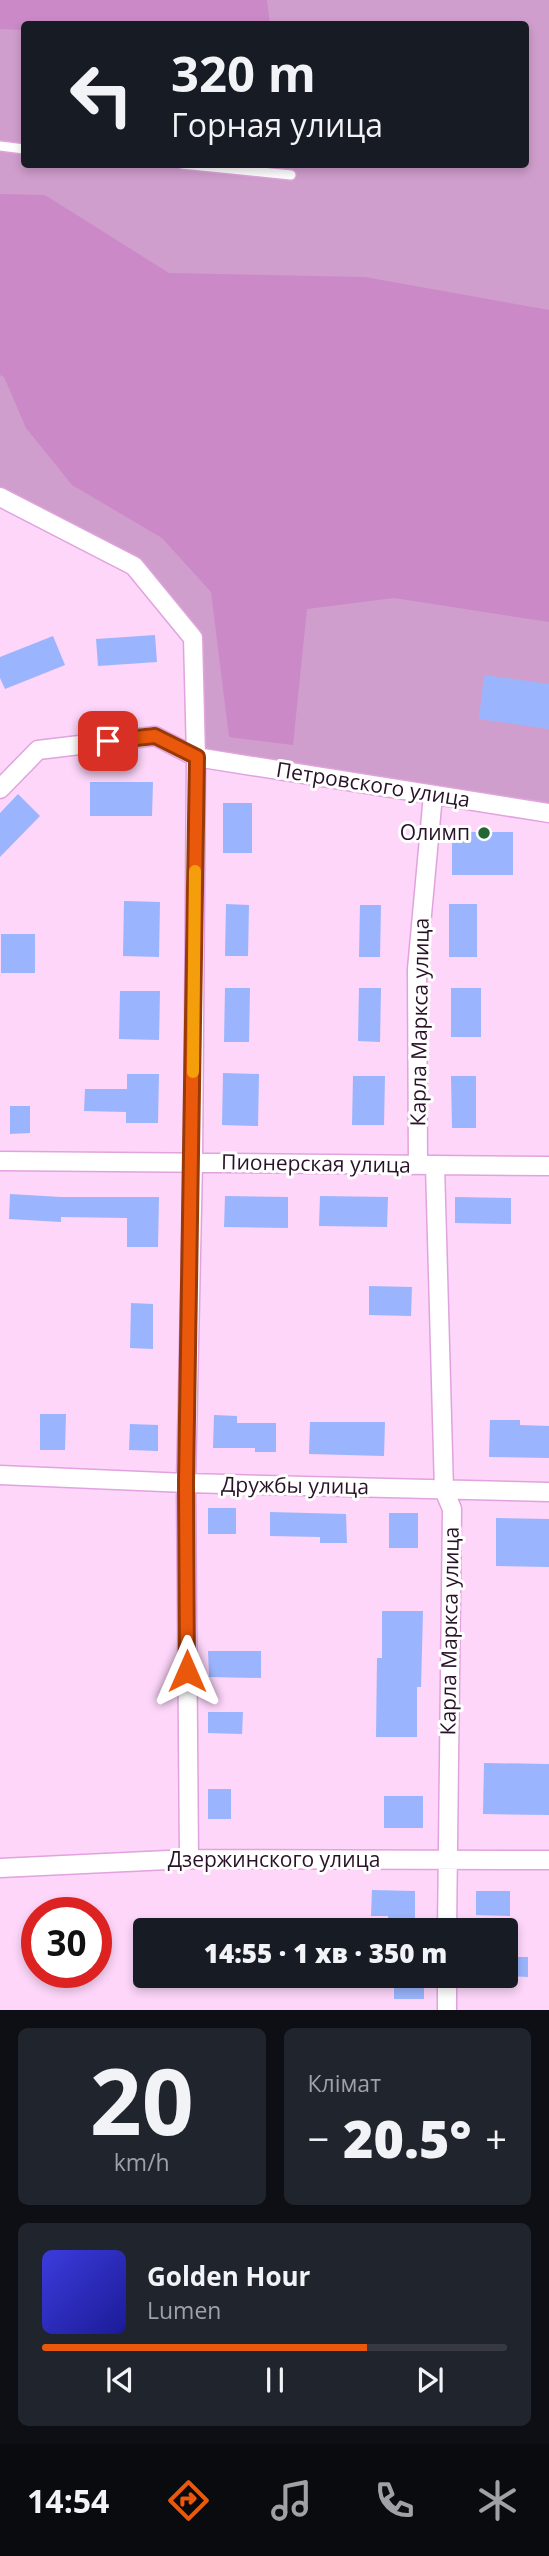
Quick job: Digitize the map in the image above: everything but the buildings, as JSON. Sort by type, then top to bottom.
[{"type":"street","points":[[0,497],[134,566],[193,638],[197,757],[186,1483],[189,1859]]},
{"type":"street","name":"Петровского улица","points":[[0,789],[38,750],[155,736],[197,757],[549,813]]},
{"type":"street","name":"Карла Маркса улица","points":[[433,795],[417,969],[444,1490],[452,1509],[447,1918]]},
{"type":"street","name":"Пионерская улица","points":[[0,1161],[549,1166]]},
{"type":"street","name":"Дружбы улица","points":[[0,1475],[186,1483],[549,1492]]},
{"type":"street","name":"Дзержинского улица","points":[[0,1868],[189,1859],[549,1860]]},
{"type":"street","points":[[447,1988],[447,2010]]},
{"type":"lane","points":[[0,146],[21,149]]},
{"type":"lane","points":[[222,168],[291,175]]},
{"type":"shaded area","points":[[0,0],[549,0],[549,813],[196,757],[193,638],[134,566],[0,497]]},
{"type":"shaded area","points":[[0,0],[267,0],[270,21],[21,21],[21,30],[0,29]]},
{"type":"shaded area","points":[[0,194],[45,195],[169,273],[365,277],[549,310],[549,622],[394,598],[307,609],[293,745],[229,737],[211,592],[162,538],[72,485],[26,428],[4,377],[0,375]]},
{"type":"slow traffic","points":[[193,1072],[195,871]]},
{"type":"place","name":"Олимп","points":[[484,833]]},
{"type":"route","points":[[108,741],[155,736],[197,757],[186,1483],[187,1671]]}]
